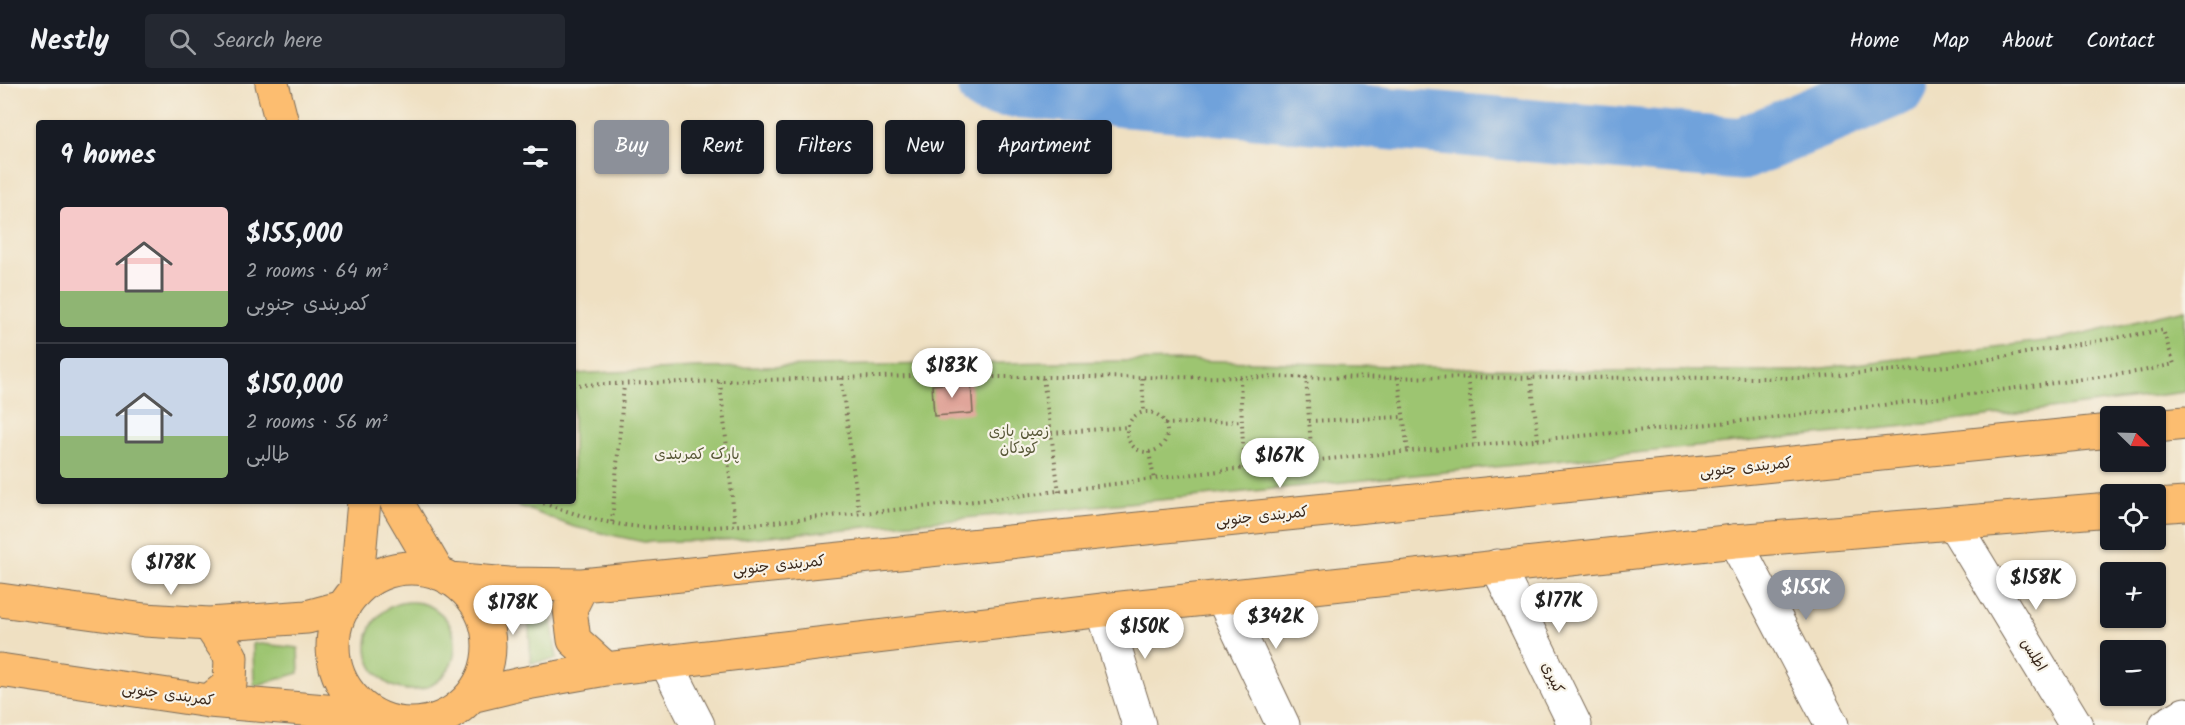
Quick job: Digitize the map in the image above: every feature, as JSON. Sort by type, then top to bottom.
[{"type":"main road","points":[[272,84],[281,120]]},
{"type":"main road","points":[[2166,425],[2185,423]]},
{"type":"main road","name":"کمربندی جنوبی","points":[[444,576],[509,584],[582,585],[2100,432]]},
{"type":"main road","points":[[364,504],[350,599],[335,630],[333,654],[340,679],[354,699],[382,720],[404,724],[424,723],[444,718],[521,684],[606,669],[1497,566],[1736,541],[2100,511]]},
{"type":"main road","points":[[398,504],[444,576]]},
{"type":"main road","points":[[2166,505],[2185,504]]},
{"type":"main road","points":[[0,600],[145,621],[209,624],[307,617],[350,599],[374,578],[394,570],[417,568],[444,576],[467,592],[481,610],[488,632],[489,654],[483,676],[467,709]]},
{"type":"main road","points":[[582,585],[570,609],[574,640],[606,669]]},
{"type":"main road","points":[[209,624],[231,657],[230,684],[209,701]]},
{"type":"main road","name":"کمربندی جنوبی","points":[[0,670],[209,701],[382,720]]},
{"type":"street","name":"اطلس","points":[[1953,523],[2076,725]]},
{"type":"street","points":[[1736,541],[1832,725]]},
{"type":"street","name":"کبیری","points":[[1497,566],[1575,725]]},
{"type":"street","points":[[1222,597],[1283,725]]},
{"type":"street","points":[[1103,610],[1139,725]]},
{"type":"street","points":[[666,662],[699,725]]},
{"type":"street","points":[[2166,725],[2185,714]]},
{"type":"path","points":[[546,504],[612,522],[674,528],[735,525],[987,501],[1154,479],[1475,444],[1702,425],[1868,407],[2143,371],[2174,364],[2163,330],[1948,366],[1802,378],[993,377]]},
{"type":"path","points":[[576,386],[914,376]]},
{"type":"path","points":[[1043,377],[1059,492]]},
{"type":"path","points":[[1240,377],[1244,469]]},
{"type":"path","points":[[1306,377],[1312,461]]},
{"type":"path","points":[[1398,377],[1408,451]]},
{"type":"path","points":[[841,378],[859,513]]},
{"type":"path","points":[[1142,378],[1144,413]]},
{"type":"path","points":[[1468,378],[1475,444]]},
{"type":"path","points":[[1531,378],[1538,439]]},
{"type":"path","points":[[720,382],[735,525]]},
{"type":"path","points":[[612,522],[624,385]]},
{"type":"path","points":[[1144,413],[1159,417],[1164,424],[1166,434],[1165,441],[1156,450],[1149,452],[1132,445],[1127,433],[1128,427],[1136,416],[1144,413]]},
{"type":"path","points":[[1309,421],[1403,417]]},
{"type":"path","points":[[1164,424],[1242,421]]},
{"type":"path","points":[[1051,433],[1128,427]]},
{"type":"path","points":[[1149,452],[1154,479]]},
{"type":"green space","name":"پارک کمربندی","points":[[2185,309],[2185,392],[1946,422],[1214,495],[727,540],[644,542],[574,527],[514,504],[576,504],[576,374],[697,368],[1186,360],[1566,371],[1799,371],[2060,339]]},
{"type":"green space","points":[[411,602],[428,605],[442,615],[452,629],[455,646],[452,663],[442,677],[428,687],[411,690],[394,687],[380,677],[370,663],[367,646],[370,629],[380,615],[394,605]]},
{"type":"green space","points":[[528,607],[552,610],[557,659],[531,663]]},
{"type":"green space","points":[[253,643],[298,648],[299,673],[254,686]]},
{"type":"building","points":[[971,382],[973,413],[934,416],[932,385]]},
{"type":"waterway","points":[[989,84],[1742,149],[1897,84]]},
{"type":"park label","name":"زمین بازی کودکان","points":[[1019,440]]}]
